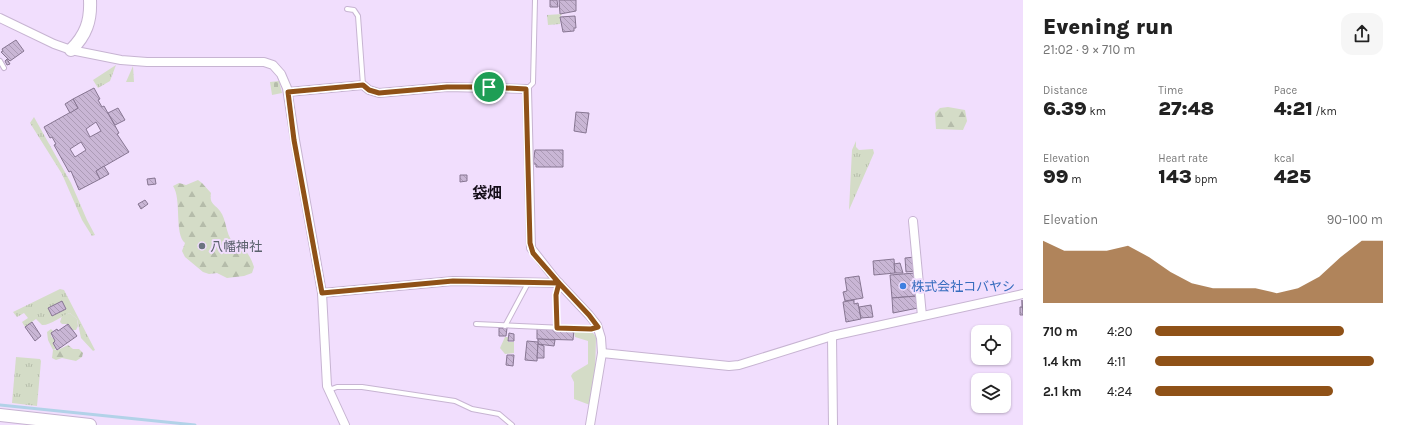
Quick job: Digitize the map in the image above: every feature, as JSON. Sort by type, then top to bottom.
[{"type":"street","points":[[71,50],[84,36],[87,30],[90,19],[90,0]]},
{"type":"street","points":[[0,18],[54,44],[71,50],[121,60],[147,62],[264,62],[273,65],[281,74],[288,92],[294,140],[322,293],[325,360],[329,390],[345,425]]},
{"type":"street","points":[[288,92],[363,85],[369,90],[379,93],[447,87],[526,89],[531,248],[559,283],[589,315],[598,327],[601,338],[602,353],[590,425]]},
{"type":"street","points":[[913,221],[922,316]]},
{"type":"street","points":[[322,293],[453,281],[559,283]]},
{"type":"street","points":[[602,353],[729,366],[750,363],[832,336],[1023,294]]},
{"type":"street","points":[[832,336],[833,425]]},
{"type":"street","points":[[0,415],[90,425]]},
{"type":"lane","points":[[526,89],[533,83],[536,0]]},
{"type":"lane","points":[[347,9],[354,10],[358,16],[363,85]]},
{"type":"lane","points":[[0,61],[4,68]]},
{"type":"lane","points":[[505,326],[528,282]]},
{"type":"lane","points":[[557,328],[556,295],[559,283]]},
{"type":"lane","points":[[476,324],[591,329],[598,327]]},
{"type":"lane","points":[[329,390],[337,387],[362,387],[455,401],[472,409],[499,414],[512,425]]},
{"type":"green space","points":[[562,14],[560,17],[560,24],[548,25],[547,15]]},
{"type":"green space","points":[[116,65],[110,81],[98,88],[93,80]]},
{"type":"green space","points":[[133,66],[134,82],[126,82]]},
{"type":"green space","points":[[279,81],[282,93],[272,95],[270,82]]},
{"type":"green space","points":[[948,107],[965,110],[967,121],[963,130],[936,129],[935,113],[940,108]]},
{"type":"green space","points":[[34,117],[71,183],[95,235],[92,236],[82,220],[62,174],[30,123]]},
{"type":"green space","points":[[856,141],[856,147],[859,150],[873,149],[874,153],[849,210],[852,150]]},
{"type":"green space","points":[[198,180],[211,193],[212,202],[224,218],[230,238],[250,257],[254,267],[252,273],[244,276],[227,278],[217,273],[209,274],[203,272],[185,257],[182,251],[185,243],[180,232],[176,192],[173,186],[179,183],[186,185]]},
{"type":"green space","points":[[60,289],[64,290],[95,350],[93,351],[81,338],[77,319],[70,313],[45,325],[42,325],[36,319],[25,327],[22,322],[28,318],[24,313],[17,317],[13,312]]},
{"type":"green space","points":[[70,313],[77,319],[78,326],[76,330],[73,330],[68,324],[62,324],[60,322],[62,316]]},
{"type":"green space","points":[[51,329],[53,331],[51,336],[55,341],[53,343],[56,349],[53,350],[48,340],[47,332]]},
{"type":"green space","points":[[574,331],[593,333],[596,337],[595,375],[590,405],[574,399],[574,382],[571,376],[573,373],[588,364],[588,341],[575,337]]},
{"type":"green space","points":[[505,337],[508,337],[508,342],[514,342],[514,353],[505,354],[500,348]]},
{"type":"green space","points":[[68,345],[73,349],[79,349],[83,353],[82,357],[76,361],[62,358],[56,360],[52,358],[53,350],[58,350]]},
{"type":"green space","points":[[16,357],[40,359],[41,361],[37,406],[12,403]]},
{"type":"building","points":[[550,0],[557,0],[558,7],[550,7]]},
{"type":"building","points":[[559,0],[576,0],[576,11],[560,14]]},
{"type":"building","points":[[575,16],[576,28],[574,28],[574,31],[563,32],[560,17]]},
{"type":"building","points":[[16,40],[24,51],[10,61],[1,52],[3,51],[2,49]]},
{"type":"building","points":[[7,59],[10,64],[7,65],[5,61]]},
{"type":"building","points":[[94,88],[100,99],[98,100],[102,107],[104,106],[119,133],[117,134],[129,152],[96,171],[100,179],[79,190],[71,171],[69,172],[54,145],[56,144],[52,137],[50,138],[44,127],[78,108],[73,99]],"holes":[[[96,122],[101,131],[90,137],[86,129]],[[81,142],[86,150],[75,157],[70,149]]]},
{"type":"building","points":[[73,99],[78,108],[70,113],[65,104]]},
{"type":"building","points":[[118,108],[125,120],[115,125],[108,113]]},
{"type":"building","points":[[576,112],[589,113],[586,133],[574,131]]},
{"type":"building","points":[[535,150],[563,150],[563,167],[536,167],[536,164],[533,164]]},
{"type":"building","points":[[104,166],[109,174],[100,179],[96,171]]},
{"type":"building","points":[[460,175],[467,175],[467,181],[460,182]]},
{"type":"building","points":[[155,178],[156,184],[148,185],[147,179]]},
{"type":"building","points":[[145,200],[148,204],[141,209],[138,204]]},
{"type":"building","points":[[203,242],[205,245],[200,249],[198,246]]},
{"type":"building","points":[[915,257],[916,271],[906,272],[905,258]]},
{"type":"building","points":[[894,259],[895,273],[874,275],[873,261]]},
{"type":"building","points":[[900,263],[903,273],[895,273],[894,264]]},
{"type":"building","points":[[915,273],[917,296],[892,298],[890,275]]},
{"type":"building","points":[[859,276],[863,298],[845,301],[843,292],[847,291],[845,278]]},
{"type":"building","points":[[917,296],[918,308],[893,313],[892,298]]},
{"type":"building","points":[[854,300],[854,304],[858,303],[861,319],[846,322],[843,302]]},
{"type":"building","points":[[1022,300],[1023,315],[1020,315],[1020,307],[1022,307]]},
{"type":"building","points":[[62,301],[66,309],[52,316],[48,308]]},
{"type":"building","points":[[871,305],[873,317],[861,318],[859,307]]},
{"type":"building","points":[[32,322],[41,336],[35,341],[25,327]]},
{"type":"building","points":[[68,324],[77,336],[57,350],[53,343],[55,341],[51,333],[57,329],[58,331]]},
{"type":"building","points":[[499,328],[507,328],[506,336],[499,336]]},
{"type":"building","points":[[537,328],[574,330],[573,340],[537,339]]},
{"type":"building","points":[[509,333],[514,334],[514,341],[508,341]]},
{"type":"building","points":[[538,339],[555,340],[554,346],[538,344]]},
{"type":"building","points":[[527,341],[538,342],[537,361],[525,360]]},
{"type":"building","points":[[538,344],[544,346],[544,358],[537,358]]},
{"type":"building","points":[[507,355],[514,355],[513,366],[506,365]]},
{"type":"waterway","points":[[0,405],[195,425]]},
{"type":"place","name":"八幡神社","points":[[202,246]]},
{"type":"place","name":"株式会社コバヤシ","points":[[903,286]]},
{"type":"district","name":"袋畑","points":[[487,193]]},
{"type":"route","points":[[489,87],[447,87],[375,93],[363,85],[288,92],[294,140],[322,293],[453,281],[559,283],[589,315],[598,327],[591,329],[557,328],[556,295],[559,283],[533,253],[530,243],[526,89],[489,87]]}]
